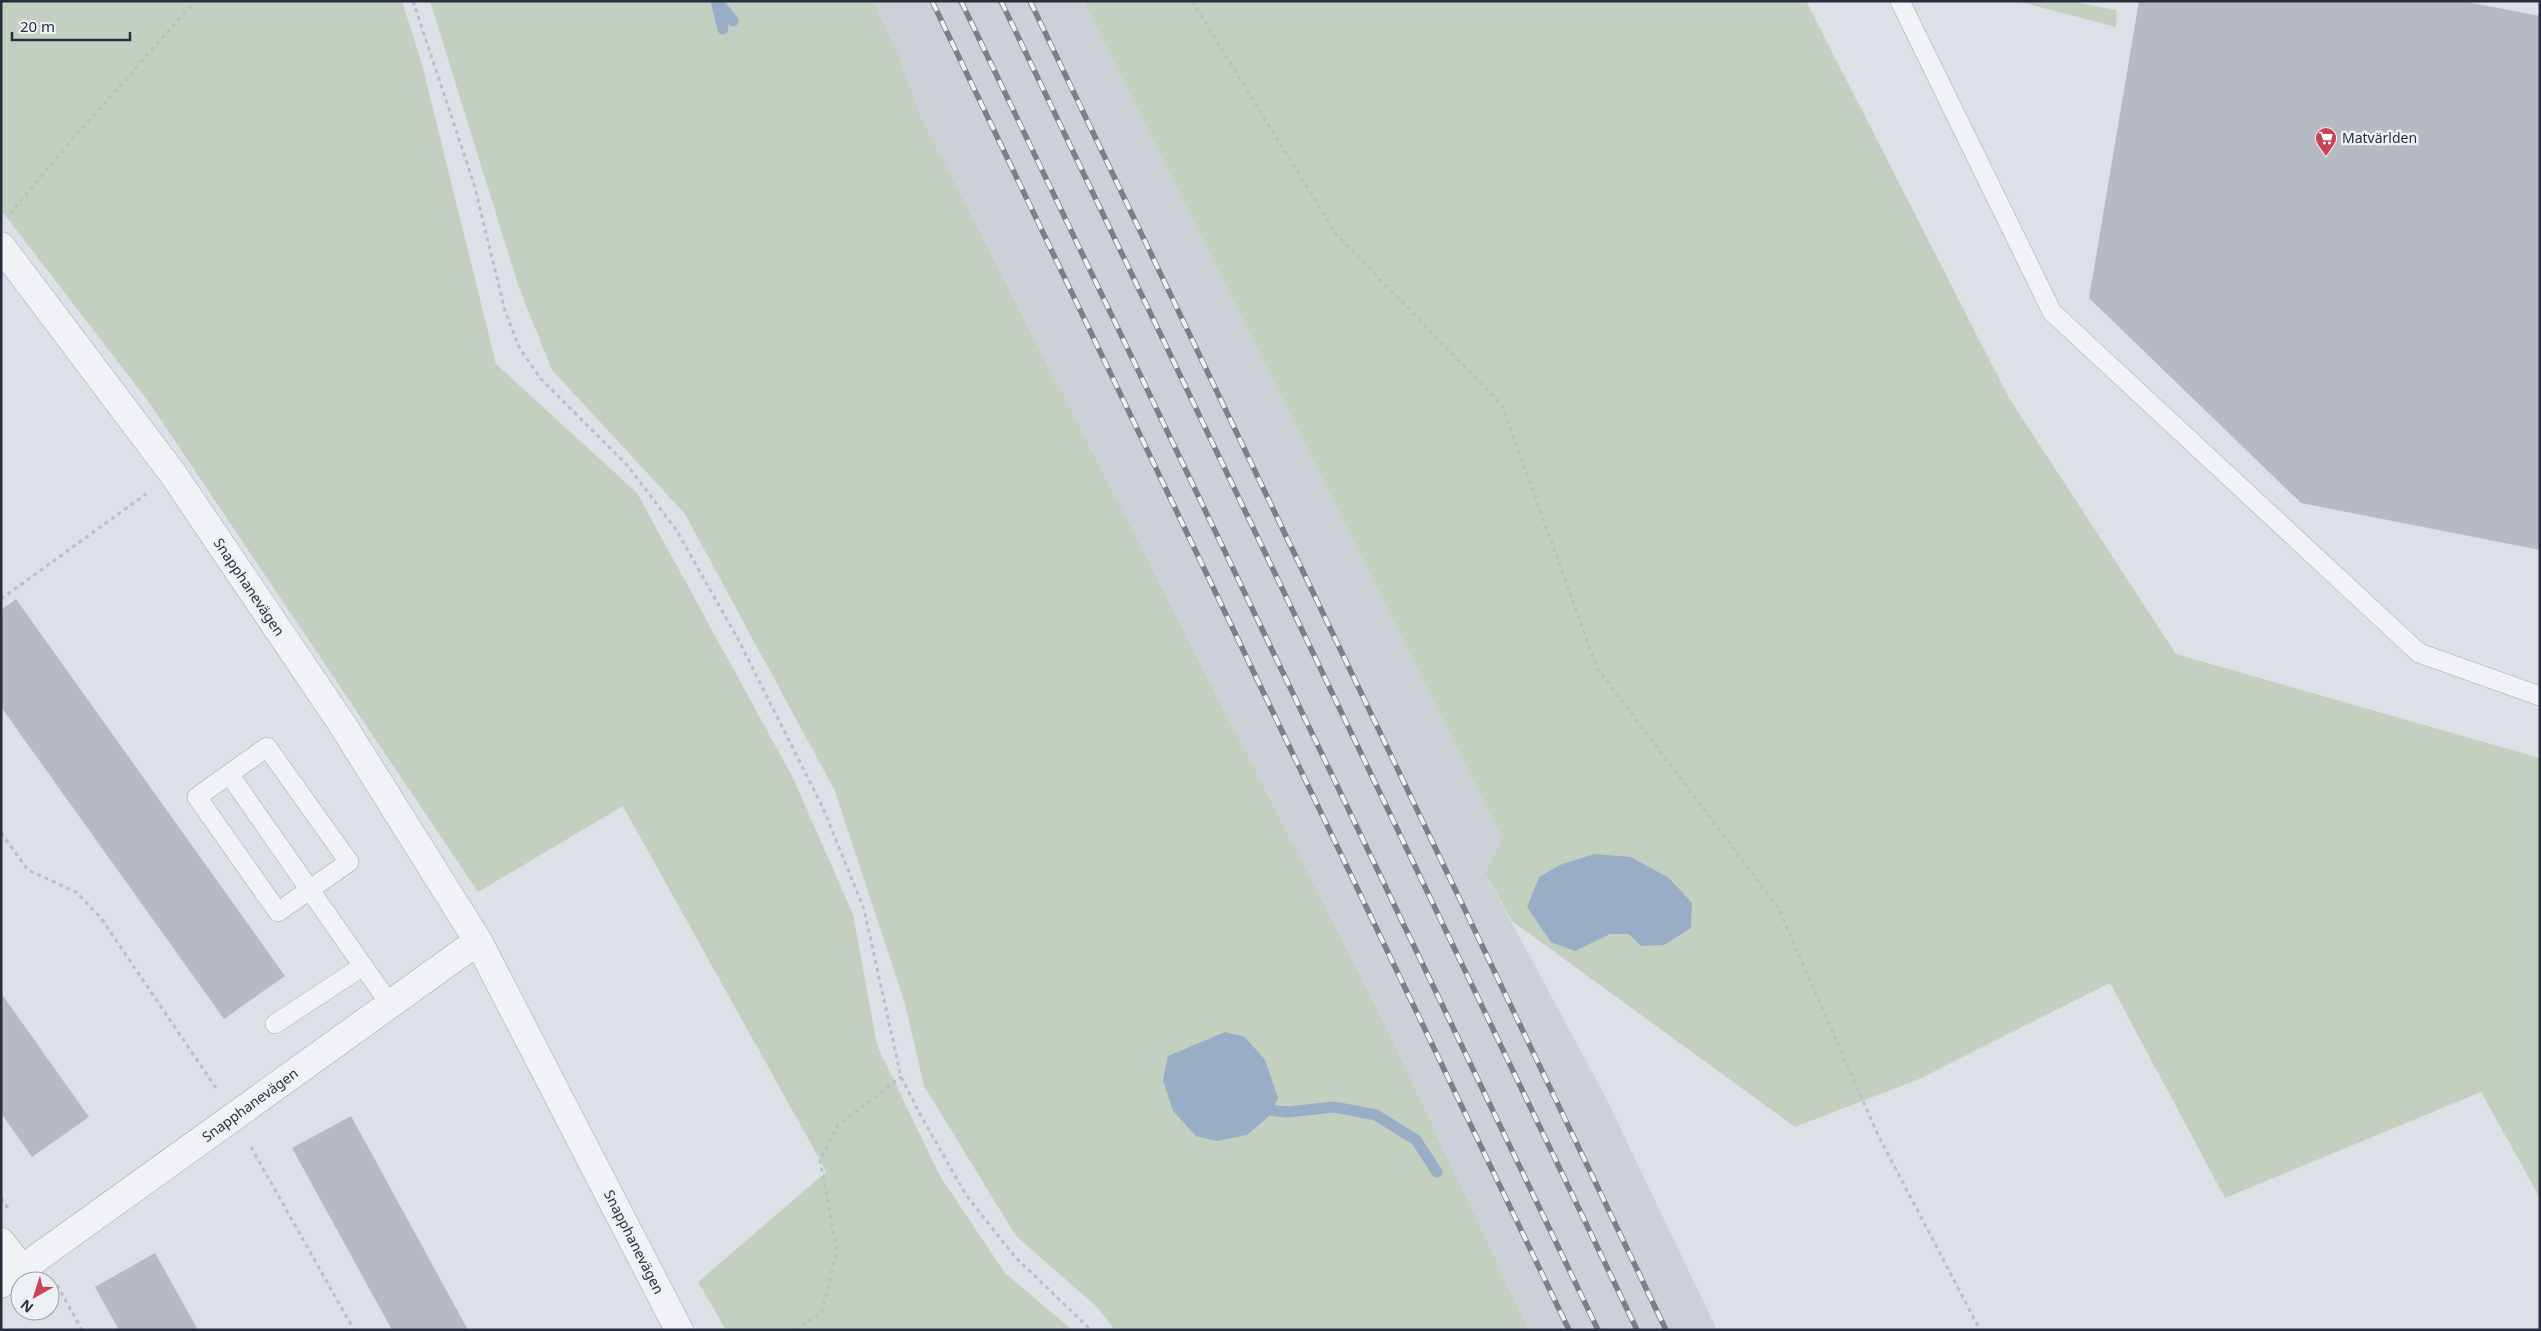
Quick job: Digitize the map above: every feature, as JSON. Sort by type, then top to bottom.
[{"type":"street","name":"Snapphanevägen","points":[[1,246],[173,474],[342,724],[478,941],[679,1330]]},
{"type":"street","name":"Snapphanevägen","points":[[19,1271],[478,941]]},
{"type":"street","name":"Snapphanevägen","points":[[1,1242],[10,1271]]},
{"type":"lane","points":[[1900,1],[2052,312],[2419,653],[2540,696]]},
{"type":"lane","points":[[267,747],[349,862],[278,912],[197,797],[229,774],[267,747]]},
{"type":"lane","points":[[229,774],[390,1004]]},
{"type":"lane","points":[[275,1024],[363,966]]},
{"type":"path","points":[[8,218],[69,143],[195,1]]},
{"type":"path","points":[[413,1],[474,184],[505,311],[520,349],[541,379],[628,466],[677,531],[738,639],[823,808],[864,909],[901,1076],[966,1195],[1015,1257],[1091,1330]]},
{"type":"path","points":[[1192,1],[1336,234],[1502,405],[1597,668],[1778,907],[1877,1133],[1980,1330]]},
{"type":"path","points":[[1,599],[173,474]]},
{"type":"path","points":[[1,833],[28,870],[76,892],[101,918],[218,1091],[230,1119],[255,1152],[354,1330]]},
{"type":"path","points":[[795,1330],[822,1312],[837,1251],[820,1160],[838,1125],[901,1076]]},
{"type":"shaded area","points":[[873,1],[1083,1],[1502,839],[1485,873],[1605,1096],[1717,1330],[1529,1330],[1380,1014],[920,115],[900,58]]},
{"type":"green space","points":[[1,1],[402,1],[422,64],[496,364],[637,493],[792,776],[853,914],[877,1045],[940,1176],[1005,1273],[1072,1330],[726,1330],[698,1282],[826,1172],[820,1160],[623,806],[478,892],[148,401],[1,210]]},
{"type":"green space","points":[[430,1],[873,1],[900,58],[920,115],[1380,1014],[1529,1330],[1115,1330],[1097,1307],[1016,1236],[924,1086],[905,1004],[835,791],[685,514],[552,370],[519,288]]},
{"type":"green space","points":[[1083,1],[1806,1],[2009,398],[2176,654],[2540,758],[2540,1198],[2481,1092],[2225,1198],[2110,983],[1917,1080],[1795,1127],[1512,921],[1485,873],[1502,839]]},
{"type":"green space","points":[[2017,1],[2069,1],[2117,10],[2116,27]]},
{"type":"water","points":[[1594,854],[1631,857],[1669,878],[1692,903],[1691,928],[1664,945],[1641,946],[1629,934],[1610,934],[1575,951],[1551,942],[1527,907],[1539,877],[1560,865]]},
{"type":"water","points":[[1225,1032],[1245,1037],[1265,1060],[1278,1098],[1269,1116],[1247,1135],[1217,1141],[1196,1136],[1173,1111],[1163,1080],[1168,1056]]},
{"type":"building","name":"Matvärlden","points":[[2139,1],[2462,1],[2540,16],[2540,550],[2301,503],[2089,298]]},
{"type":"building","points":[[16,599],[285,976],[224,1019],[1,707],[1,610]]},
{"type":"building","points":[[1,993],[89,1117],[32,1157],[1,1113]]},
{"type":"building","points":[[351,1116],[468,1330],[392,1330],[292,1148]]},
{"type":"building","points":[[155,1253],[198,1330],[119,1330],[95,1287]]},
{"type":"waterway","points":[[716,1],[723,29]]},
{"type":"waterway","points":[[718,2],[733,21]]},
{"type":"waterway","points":[[1262,1102],[1268,1110],[1288,1112],[1334,1107],[1376,1115],[1416,1140],[1437,1172]]},
{"type":"railway","points":[[932,1],[1569,1330]]},
{"type":"railway","points":[[961,1],[1598,1330]]},
{"type":"railway","points":[[1001,1],[1637,1330]]},
{"type":"railway","points":[[1030,1],[1666,1330]]},
{"type":"place","name":"Matvärlden","points":[[2326,157]]}]
